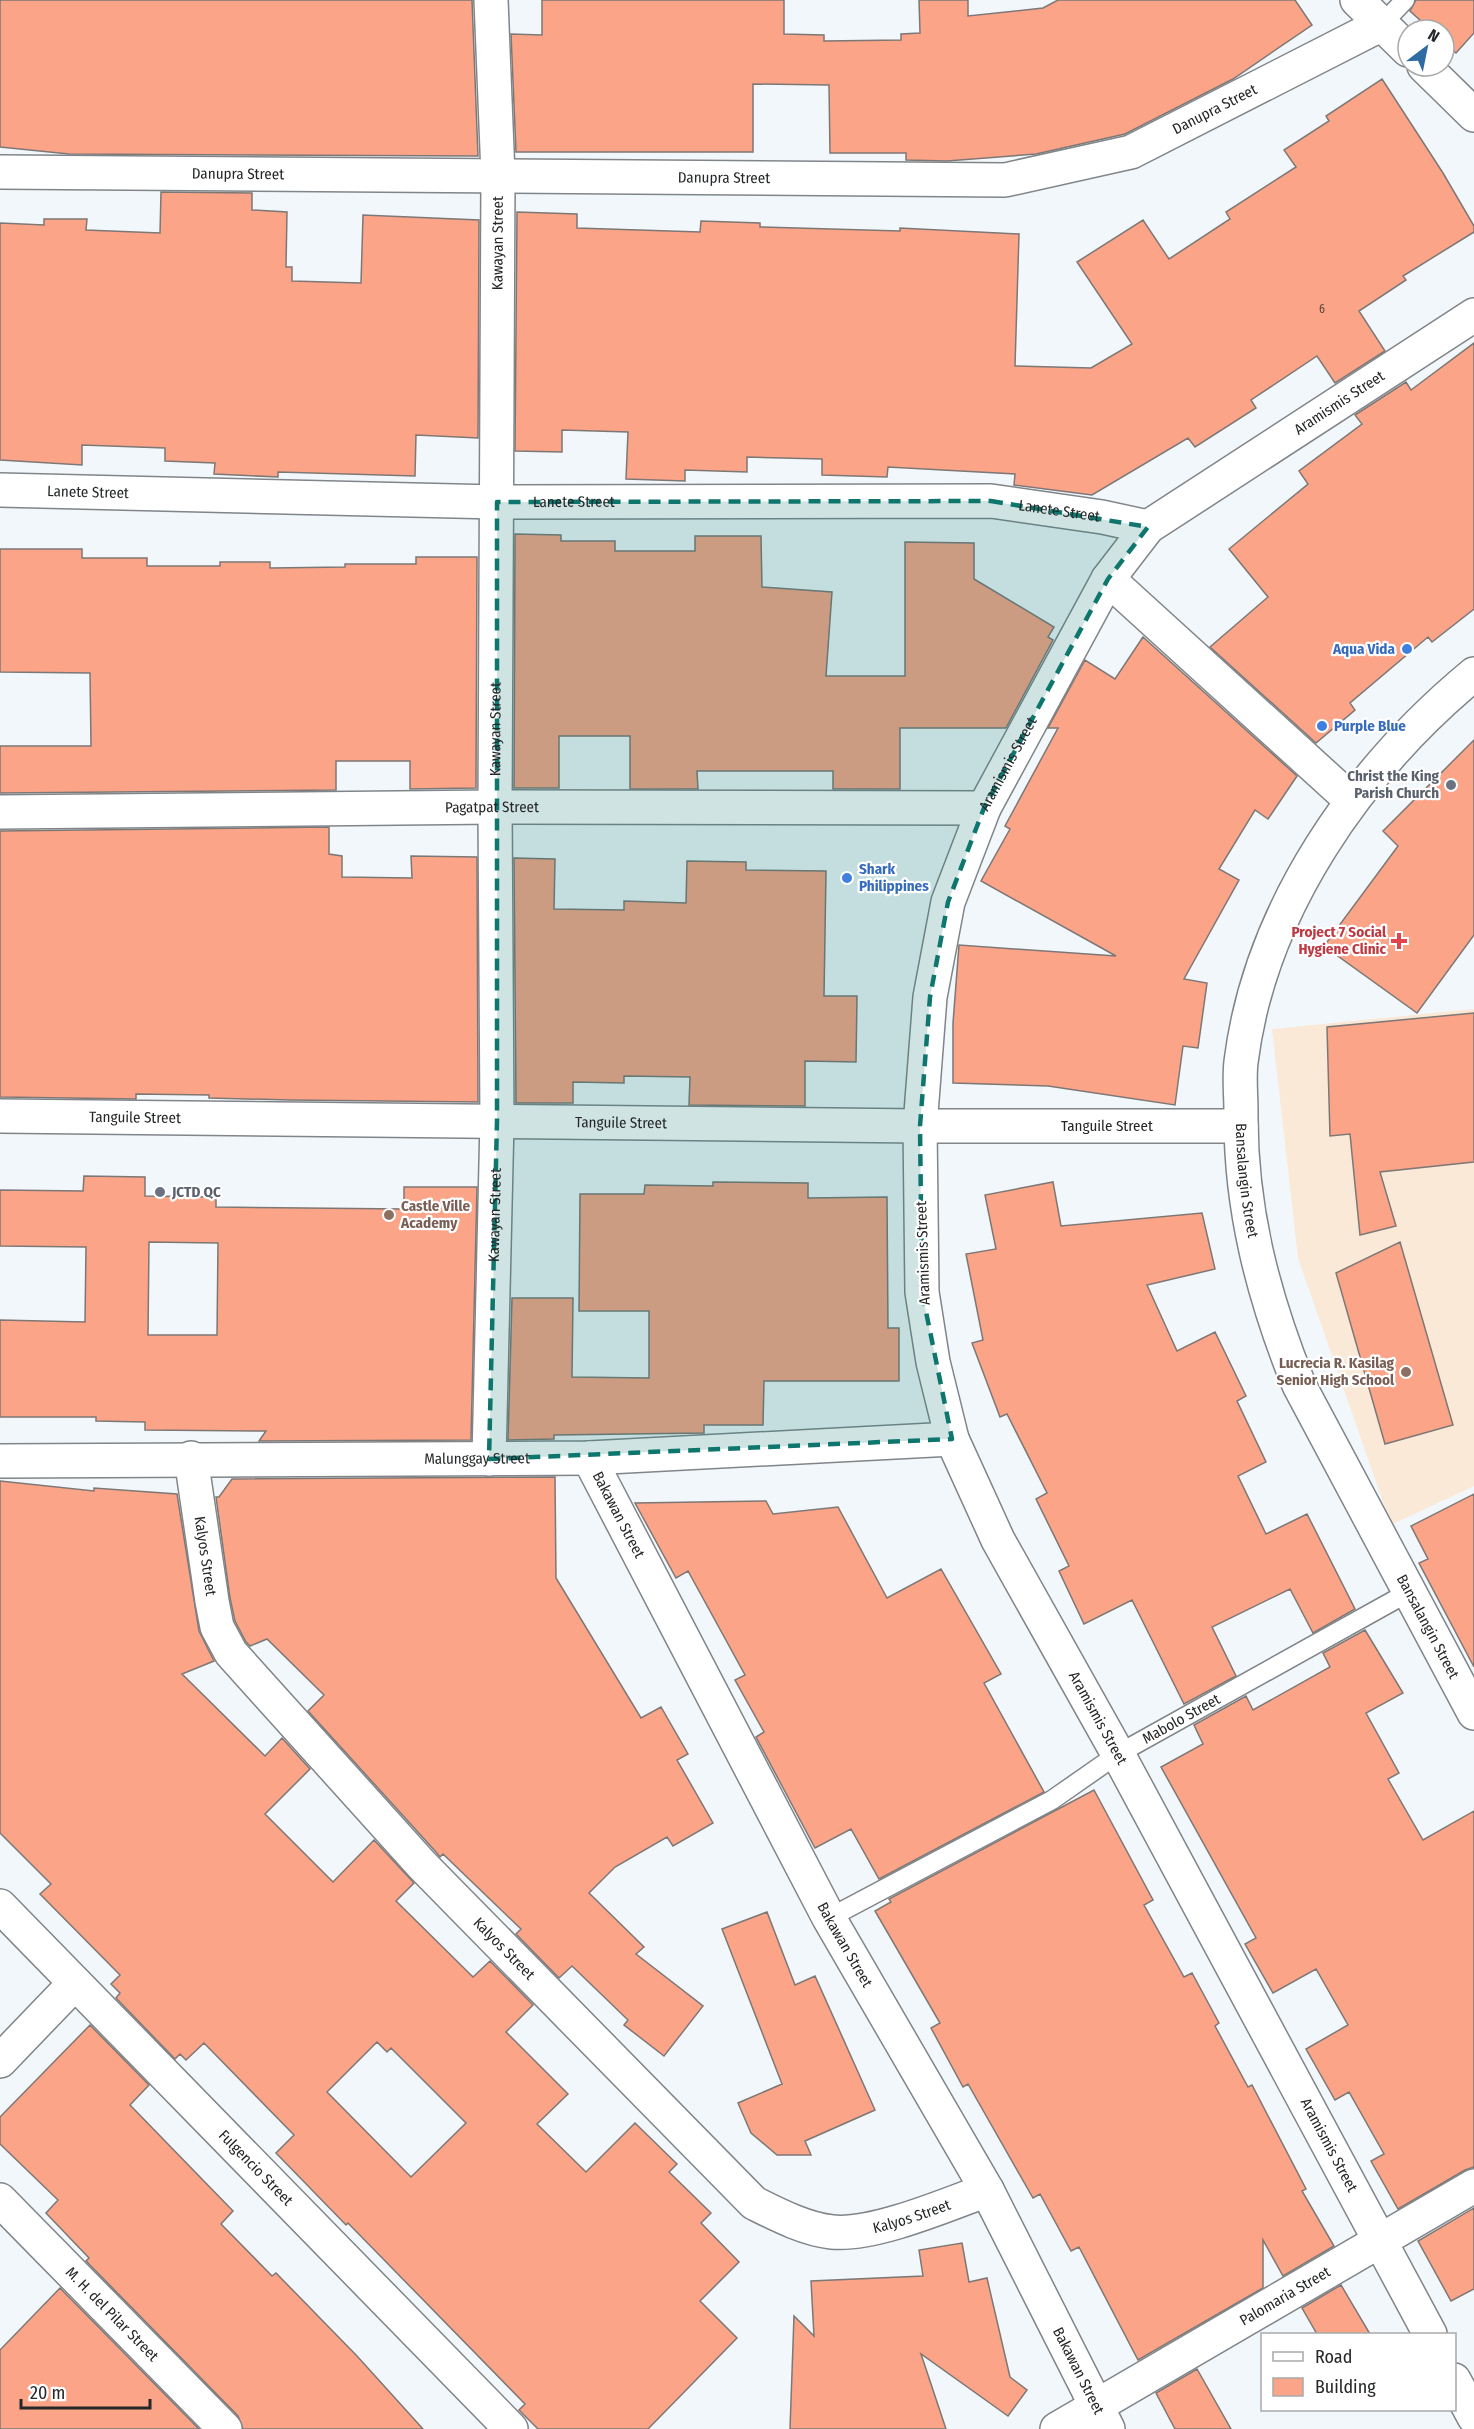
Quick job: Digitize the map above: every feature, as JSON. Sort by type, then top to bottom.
[{"type":"street","name":"Kawayan Street","points":[[489,1459],[496,1121],[498,175],[491,0]]},
{"type":"street","points":[[1357,0],[1396,38]]},
{"type":"street","name":"Danupra Street","points":[[0,172],[1005,180],[1131,152],[1382,24]]},
{"type":"street","points":[[1436,78],[1474,115]]},
{"type":"street","name":"Aramismis Street","points":[[1429,2333],[1118,1754],[998,1540],[952,1439],[933,1362],[922,1292],[920,1125],[930,997],[948,902],[984,808],[1108,579],[1148,527],[1474,315]]},
{"type":"street","name":"Lanete Street","points":[[0,490],[497,501],[991,501],[1102,517],[1148,527]]},
{"type":"street","points":[[1108,579],[1352,801]]},
{"type":"street","name":"Bansalangin Street","points":[[1474,674],[1444,699],[1385,758],[1320,848],[1290,904],[1264,966],[1251,1006],[1241,1064],[1241,1159],[1247,1215],[1260,1274],[1278,1333],[1299,1385],[1474,1713]]},
{"type":"street","name":"Pagatpat Street","points":[[0,812],[495,807],[984,808]]},
{"type":"street","name":"Tanguile Street","points":[[0,1116],[1241,1126]]},
{"type":"street","name":"Malunggay Street","points":[[0,1461],[191,1458],[589,1458],[952,1439]]},
{"type":"street","name":"Kalyos Street","points":[[191,1458],[212,1601],[218,1627],[231,1653],[422,1865],[754,2203],[788,2220],[832,2232],[884,2226],[987,2190]]},
{"type":"street","name":"Bakawan Street","points":[[589,1458],[829,1918],[987,2190],[1102,2417]]},
{"type":"street","name":"Fulgencio Street","points":[[0,1906],[511,2429]]},
{"type":"street","points":[[0,2061],[75,1983]]},
{"type":"street","name":"Palomaria Street","points":[[1057,2429],[1102,2417],[1380,2239],[1474,2186]]},
{"type":"street","name":"M. H. del Pilar Street","points":[[0,2200],[225,2429]]},
{"type":"street","points":[[1456,2382],[1474,2417]]},
{"type":"lane","name":"Danupra Street","points":[[1382,24],[1405,0]]},
{"type":"lane","name":"Mabolo Street","points":[[829,1918],[1052,1800],[1118,1754],[1409,1592]]},
{"type":"highlighted area","points":[[991,501],[1148,527],[1108,579],[984,808],[948,902],[930,997],[920,1126],[922,1292],[952,1439],[489,1459],[497,1121],[497,502]]},
{"type":"shaded area","name":"Lucrecia R. Kasilag Senior High School","points":[[1474,1009],[1474,1486],[1391,1525],[1298,1258],[1272,1029]]},
{"type":"building","points":[[0,0],[472,0],[478,156],[69,154],[0,147]]},
{"type":"building","points":[[542,0],[784,0],[784,34],[824,35],[824,41],[901,40],[901,34],[920,33],[919,0],[968,0],[968,16],[1043,8],[1058,0],[1295,0],[1312,25],[1233,79],[1125,134],[1036,154],[947,161],[906,160],[906,153],[830,153],[829,85],[753,84],[753,152],[516,152],[511,34],[542,35]]},
{"type":"building","points":[[1416,0],[1474,0],[1474,33],[1456,53],[1456,18],[1418,18],[1410,11]]},
{"type":"building","points":[[1382,79],[1443,173],[1474,226],[1474,232],[1403,276],[1406,280],[1359,311],[1385,351],[1335,383],[1317,356],[1251,400],[1256,408],[1195,447],[1188,438],[1092,495],[1014,485],[1015,474],[888,467],[887,477],[822,475],[822,459],[747,457],[747,472],[685,470],[685,481],[626,479],[628,432],[562,430],[562,452],[515,451],[517,212],[577,214],[577,228],[700,232],[701,221],[760,223],[760,227],[900,231],[900,228],[1019,234],[1015,366],[1091,368],[1132,344],[1077,262],[1143,220],[1169,259],[1230,219],[1226,212],[1296,167],[1284,150],[1329,121],[1326,116]]},
{"type":"building","points":[[161,192],[252,193],[252,210],[287,212],[286,267],[292,267],[292,281],[361,283],[363,215],[479,220],[478,438],[416,435],[415,476],[278,472],[278,477],[214,474],[215,463],[165,461],[165,448],[82,445],[82,465],[0,460],[0,223],[44,225],[44,219],[87,219],[86,230],[160,233]]},
{"type":"building","points":[[1474,343],[1474,609],[1432,642],[1428,637],[1350,703],[1355,710],[1316,743],[1210,647],[1268,597],[1229,549],[1308,484],[1299,471],[1362,424],[1355,415],[1406,382],[1411,390]]},
{"type":"building","points":[[515,534],[561,535],[561,541],[615,541],[615,551],[695,551],[695,536],[761,536],[762,587],[832,592],[826,676],[905,676],[905,542],[974,543],[974,579],[1054,627],[1048,637],[1053,640],[1006,728],[900,728],[900,789],[833,789],[833,771],[697,771],[698,789],[630,789],[630,736],[559,736],[559,788],[514,788]]},
{"type":"building","points":[[0,549],[82,549],[82,558],[147,558],[147,566],[220,566],[220,562],[270,562],[270,568],[345,567],[345,564],[416,564],[416,557],[477,557],[476,788],[410,789],[410,761],[336,761],[336,790],[0,793],[0,746],[91,746],[90,673],[0,672]]},
{"type":"building","points":[[1143,637],[1297,776],[1268,819],[1255,810],[1219,869],[1239,880],[1184,979],[1207,983],[1198,1048],[1183,1046],[1175,1105],[1048,1086],[953,1083],[953,1023],[959,945],[1116,956],[981,881],[1010,829],[1005,826],[1058,728],[1048,728],[1085,660],[1115,679]]},
{"type":"building","points":[[1474,740],[1474,935],[1417,1013],[1324,946],[1398,846],[1383,831]]},
{"type":"building","points":[[329,827],[329,854],[342,856],[342,877],[412,878],[411,856],[477,857],[478,1102],[290,1100],[209,1098],[209,1095],[136,1094],[136,1099],[0,1097],[0,831]]},
{"type":"building","points":[[514,858],[555,859],[554,909],[624,910],[624,901],[686,903],[687,861],[746,862],[746,870],[826,871],[824,996],[857,996],[856,1062],[805,1061],[805,1106],[689,1105],[690,1077],[624,1076],[624,1083],[573,1082],[573,1103],[516,1103]]},
{"type":"building","points":[[1474,1013],[1474,1162],[1380,1172],[1396,1226],[1360,1235],[1350,1134],[1330,1136],[1327,1027]]},
{"type":"building","points":[[84,1176],[145,1177],[145,1196],[216,1197],[216,1207],[404,1209],[404,1187],[477,1187],[471,1440],[259,1441],[266,1431],[145,1430],[145,1422],[96,1421],[96,1417],[0,1417],[0,1320],[85,1322],[86,1247],[0,1246],[0,1190],[83,1191]],"holes":[[[149,1242],[218,1243],[217,1335],[148,1335]]]},
{"type":"building","points":[[713,1182],[808,1183],[808,1198],[887,1197],[888,1328],[899,1328],[899,1381],[764,1381],[763,1425],[704,1425],[704,1433],[554,1435],[554,1439],[508,1440],[512,1298],[573,1298],[572,1377],[649,1378],[649,1311],[579,1311],[580,1194],[644,1194],[645,1185],[713,1186]]},
{"type":"building","points":[[1053,1182],[1061,1226],[1202,1213],[1215,1269],[1147,1285],[1177,1351],[1215,1332],[1246,1396],[1237,1401],[1266,1462],[1238,1476],[1266,1534],[1307,1514],[1355,1609],[1313,1633],[1290,1589],[1212,1627],[1236,1676],[1184,1704],[1132,1600],[1084,1624],[1059,1571],[1069,1566],[1036,1499],[1047,1493],[1007,1414],[1000,1417],[972,1343],[983,1340],[966,1254],[996,1249],[985,1195]]},
{"type":"building","points":[[1400,1242],[1453,1425],[1385,1444],[1336,1273]]},
{"type":"building","points":[[555,1477],[556,1578],[641,1718],[661,1707],[688,1754],[677,1760],[713,1823],[673,1846],[667,1837],[615,1867],[589,1893],[644,1947],[636,1954],[703,2006],[664,2056],[624,2025],[628,2020],[572,1966],[559,1978],[516,1934],[521,1929],[443,1854],[440,1857],[308,1711],[324,1695],[267,1639],[250,1646],[246,1642],[235,1621],[230,1598],[216,1497],[219,1497],[232,1479]]},
{"type":"building","points":[[0,1481],[94,1491],[94,1488],[177,1494],[199,1631],[214,1661],[182,1674],[265,1756],[282,1738],[310,1769],[265,1814],[333,1882],[374,1840],[414,1883],[396,1901],[473,1977],[490,1961],[533,2005],[506,2032],[568,2094],[537,2124],[586,2172],[635,2123],[677,2164],[669,2172],[711,2213],[701,2223],[739,2262],[700,2301],[737,2338],[648,2429],[538,2429],[519,2410],[525,2404],[348,2223],[346,2225],[276,2153],[294,2135],[204,2043],[186,2060],[180,2054],[175,2059],[116,1998],[120,1993],[111,1984],[120,1975],[40,1894],[51,1884],[0,1833]],"holes":[[[377,2042],[387,2052],[391,2048],[466,2123],[411,2177],[327,2092]]]},
{"type":"building","points":[[1474,1494],[1474,1667],[1419,1563],[1428,1559],[1411,1526]]},
{"type":"building","points":[[766,1501],[773,1514],[838,1507],[887,1598],[941,1569],[1001,1674],[984,1683],[1044,1792],[879,1879],[851,1829],[815,1848],[756,1737],[764,1732],[735,1680],[745,1675],[688,1571],[676,1578],[635,1503]]},
{"type":"building","points":[[1365,1630],[1403,1693],[1366,1713],[1399,1773],[1388,1779],[1423,1840],[1474,1811],[1474,2167],[1398,2209],[1371,2161],[1384,2154],[1349,2092],[1335,2100],[1306,2049],[1348,2025],[1316,1969],[1273,1993],[1245,1944],[1256,1938],[1161,1767],[1203,1744],[1194,1725],[1246,1696],[1253,1710],[1330,1667],[1323,1653]]},
{"type":"building","points":[[1094,1790],[1153,1900],[1144,1905],[1184,1977],[1192,1973],[1219,2023],[1215,2026],[1248,2087],[1252,2085],[1306,2189],[1302,2191],[1334,2246],[1283,2276],[1263,2240],[1263,2288],[1138,2360],[1079,2247],[1071,2251],[1040,2194],[1033,2198],[968,2084],[963,2087],[931,2028],[940,2023],[875,1911],[891,1902],[889,1899]]},
{"type":"building","points":[[767,1912],[795,1985],[815,1976],[875,2110],[805,2141],[811,2155],[777,2155],[751,2133],[738,2103],[782,2084],[722,1929]]},
{"type":"building","points":[[90,2025],[149,2085],[130,2105],[233,2211],[221,2224],[272,2276],[276,2273],[357,2356],[423,2429],[243,2429],[238,2416],[86,2261],[89,2258],[46,2213],[58,2200],[0,2144],[0,2117]]},
{"type":"building","points":[[1474,2208],[1474,2289],[1451,2301],[1418,2241]]},
{"type":"building","points":[[962,2243],[969,2282],[987,2278],[1010,2377],[1027,2390],[1008,2416],[921,2354],[946,2429],[790,2429],[794,2316],[814,2336],[811,2281],[923,2276],[919,2250]]},
{"type":"building","points":[[1341,2285],[1369,2333],[1316,2333],[1302,2308]]},
{"type":"building","points":[[60,2288],[199,2429],[0,2429],[0,2350]]},
{"type":"building","points":[[1197,2369],[1231,2429],[1175,2429],[1156,2393]]},
{"type":"place","name":"Aqua Vida","points":[[1407,649]]},
{"type":"place","name":"Purple Blue","points":[[1322,726]]},
{"type":"place","name":"Christ the King Parish Church","points":[[1451,785]]},
{"type":"place","name":"Shark Philippines","points":[[847,878]]},
{"type":"place","name":"Project 7 Social Hygiene Clinic","points":[[1399,941]]},
{"type":"place","name":"JCTD QC","points":[[160,1192]]},
{"type":"place","name":"Castle Ville Academy","points":[[389,1215]]},
{"type":"place","name":"Lucrecia R. Kasilag Senior High School","points":[[1406,1372]]}]
